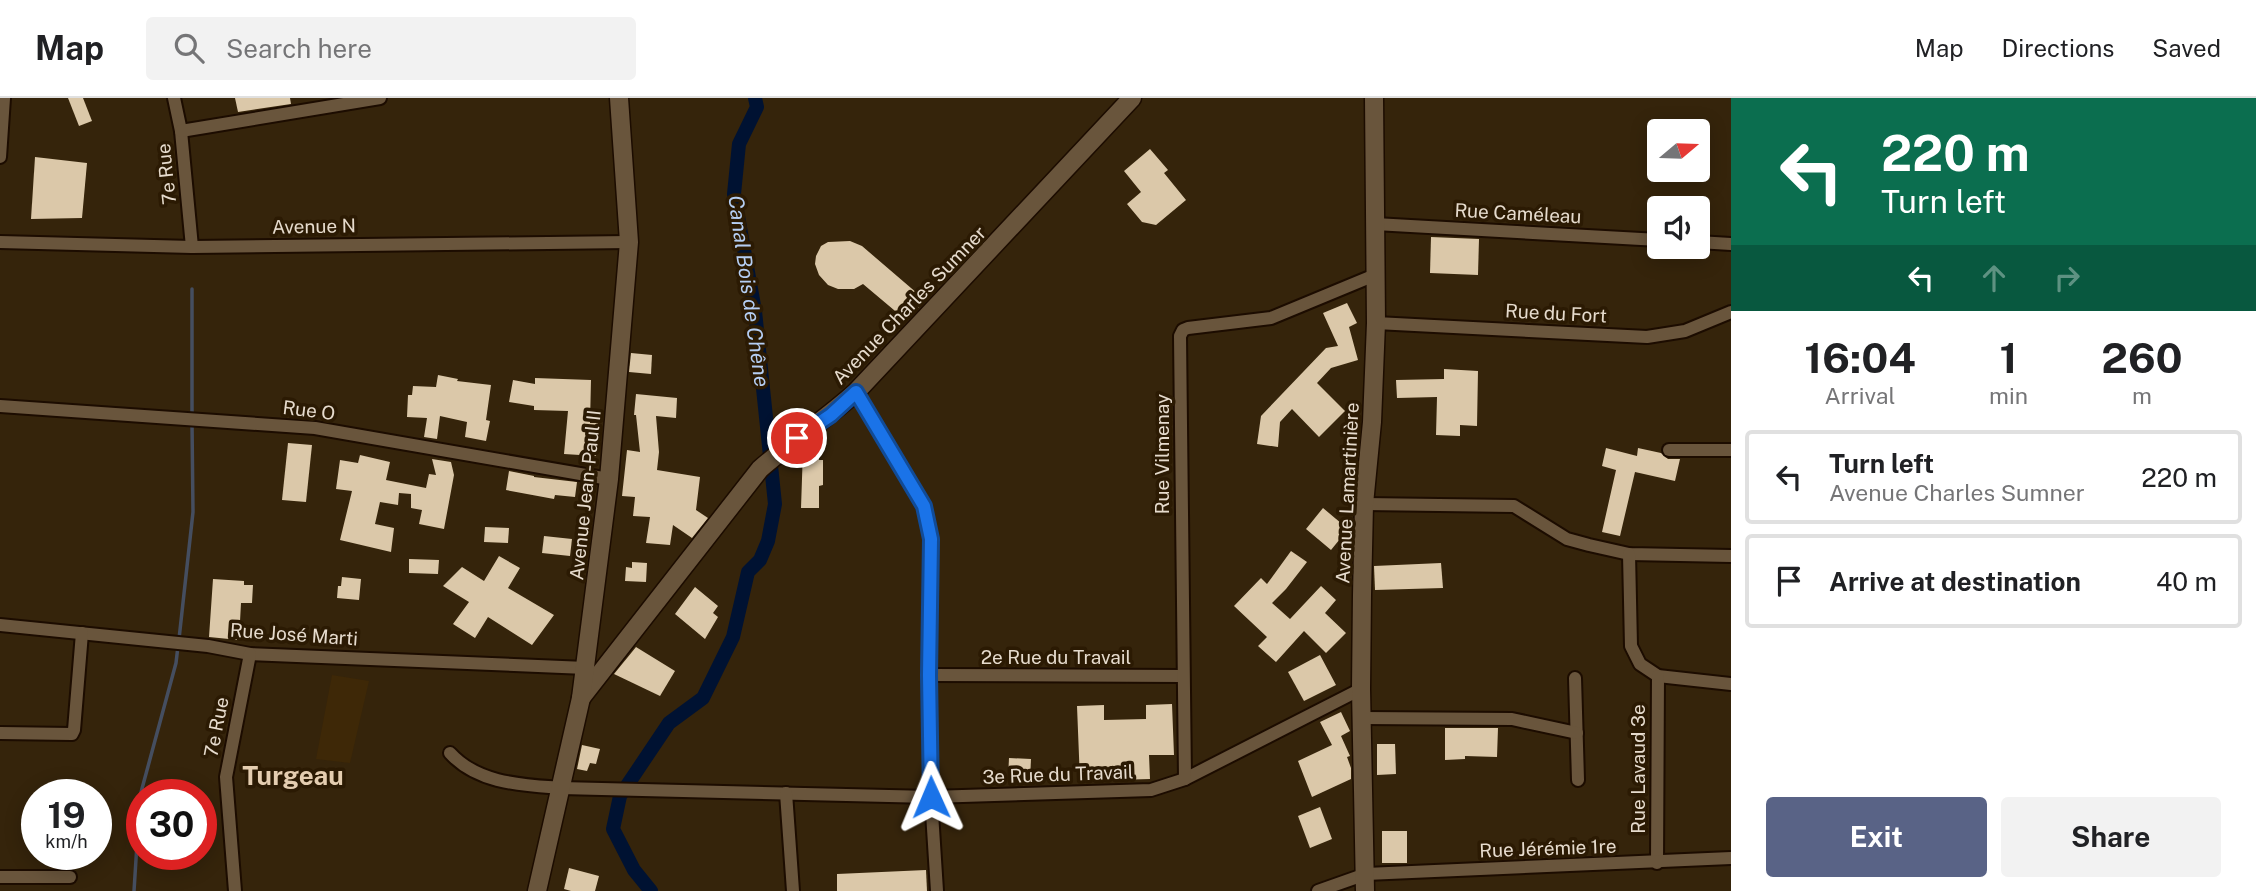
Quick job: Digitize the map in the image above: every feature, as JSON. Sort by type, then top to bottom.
[{"type":"street","points":[[0,157],[4,98]]},
{"type":"street","name":"7e Rue","points":[[174,98],[181,131],[192,247]]},
{"type":"street","points":[[181,131],[380,98]]},
{"type":"street","name":"Avenue Jean-Paul II","points":[[595,668],[629,242],[619,98]]},
{"type":"street","name":"Avenue Charles Sumner","points":[[561,788],[581,698],[595,668],[760,469],[789,444],[831,415],[856,392],[1132,98]]},
{"type":"street","name":"Avenue Lamartinière","points":[[1365,882],[1361,690],[1364,504],[1373,422],[1376,323],[1374,98]]},
{"type":"street","name":"Rue Caméleau","points":[[1375,224],[1647,239]]},
{"type":"street","name":"Avenue N","points":[[0,242],[192,247],[629,242]]},
{"type":"street","points":[[1710,243],[1731,244]]},
{"type":"street","name":"Rue Vilmenay","points":[[1185,779],[1180,336],[1183,330],[1188,328],[1271,318],[1375,275]]},
{"type":"street","name":"Rue du Fort","points":[[1376,323],[1647,337],[1685,331],[1731,312]]},
{"type":"street","points":[[856,392],[924,506],[931,539],[931,797],[937,891]]},
{"type":"street","name":"Rue O","points":[[0,405],[315,428],[610,479]]},
{"type":"street","points":[[1669,450],[1731,450]]},
{"type":"street","points":[[1364,504],[1514,506],[1567,539],[1629,554],[1731,556]]},
{"type":"street","points":[[1629,554],[1631,646],[1640,664],[1658,676],[1731,684]]},
{"type":"street","name":"Rue José Marti","points":[[0,625],[208,646],[250,654],[595,668]]},
{"type":"street","points":[[0,733],[72,734],[82,633]]},
{"type":"street","name":"7e Rue","points":[[235,891],[226,777],[250,654]]},
{"type":"street","name":"2e Rue du Travail","points":[[929,675],[1183,676]]},
{"type":"street","name":"Rue Lavaud 3e","points":[[1657,863],[1658,676]]},
{"type":"street","points":[[1574,678],[1578,780]]},
{"type":"street","name":"3e Rue du Travail","points":[[450,753],[469,770],[504,782],[561,788],[931,797],[1151,790],[1185,779],[1361,690]]},
{"type":"street","points":[[1362,718],[1513,719],[1577,733]]},
{"type":"street","points":[[537,891],[561,788]]},
{"type":"street","points":[[786,793],[793,891]]},
{"type":"street","name":"Rue Jérémie 1re","points":[[1318,891],[1365,882],[1731,858]]},
{"type":"street","points":[[0,877],[69,877]]},
{"type":"shaded area","points":[[332,675],[369,681],[350,763],[316,759]]},
{"type":"building","points":[[68,98],[83,98],[92,121],[79,126]]},
{"type":"building","points":[[235,98],[290,98],[291,104],[238,112]]},
{"type":"building","points":[[1150,149],[1168,170],[1164,173],[1186,200],[1156,225],[1142,222],[1127,204],[1141,192],[1124,171]]},
{"type":"building","points":[[35,157],[87,163],[82,218],[31,219]]},
{"type":"building","points":[[1431,237],[1479,239],[1478,275],[1430,273]]},
{"type":"building","points":[[850,241],[862,246],[925,300],[907,321],[863,284],[854,289],[838,289],[828,285],[819,275],[815,264],[821,246],[828,242]]},
{"type":"building","points":[[1347,303],[1357,323],[1349,327],[1358,360],[1331,368],[1317,383],[1345,411],[1319,437],[1292,409],[1280,422],[1278,447],[1257,444],[1261,416],[1326,348],[1338,346],[1323,313]]},
{"type":"building","points":[[631,353],[652,355],[651,374],[629,372]]},
{"type":"building","points":[[1444,369],[1478,371],[1477,426],[1460,425],[1460,436],[1436,435],[1437,397],[1397,398],[1396,380],[1444,379]]},
{"type":"building","points":[[438,375],[458,379],[457,381],[491,385],[486,420],[490,421],[486,441],[465,437],[467,422],[440,416],[437,439],[424,437],[427,418],[407,417],[408,395],[412,395],[413,386],[436,387]]},
{"type":"building","points":[[535,378],[591,380],[590,423],[598,423],[596,456],[564,454],[568,411],[534,410],[534,406],[509,402],[513,380],[535,384]]},
{"type":"building","points":[[636,394],[677,398],[676,418],[656,416],[659,452],[657,470],[700,477],[696,510],[708,518],[692,538],[673,525],[670,545],[646,543],[650,517],[633,516],[635,497],[622,496],[627,450],[640,452],[634,415]]},
{"type":"building","points":[[288,443],[312,445],[306,502],[282,500]]},
{"type":"building","points":[[1606,448],[1637,456],[1638,448],[1661,453],[1668,459],[1680,459],[1675,481],[1635,472],[1620,536],[1602,532],[1616,470],[1602,466]]},
{"type":"building","points":[[803,449],[819,449],[819,460],[823,460],[819,508],[801,508]]},
{"type":"building","points":[[360,455],[390,462],[386,480],[426,488],[429,474],[436,475],[432,459],[451,462],[454,475],[444,529],[419,524],[422,510],[411,508],[411,494],[399,493],[398,505],[380,502],[375,524],[394,528],[391,552],[340,540],[352,491],[336,489],[340,460],[358,463]]},
{"type":"building","points":[[509,471],[577,482],[575,497],[555,495],[554,499],[506,490]]},
{"type":"building","points":[[1323,508],[1348,529],[1331,550],[1306,529]]},
{"type":"building","points":[[485,527],[509,528],[508,543],[484,542]]},
{"type":"building","points":[[544,536],[572,539],[570,556],[542,553]]},
{"type":"building","points":[[1291,551],[1307,562],[1272,603],[1290,619],[1321,586],[1336,600],[1325,613],[1346,633],[1326,653],[1304,631],[1276,662],[1258,646],[1267,637],[1234,606],[1261,578],[1267,584]]},
{"type":"building","points":[[499,556],[520,568],[508,588],[554,615],[532,645],[488,617],[475,638],[453,624],[469,602],[443,586],[462,567],[484,581]]},
{"type":"building","points":[[409,559],[439,560],[438,574],[409,573]]},
{"type":"building","points":[[632,562],[647,563],[646,582],[625,581],[626,567],[632,568]]},
{"type":"building","points":[[1441,563],[1443,588],[1375,590],[1374,566]]},
{"type":"building","points":[[342,577],[361,579],[359,600],[337,598]]},
{"type":"building","points":[[213,579],[244,581],[244,585],[253,585],[252,603],[241,603],[239,640],[209,637]]},
{"type":"building","points":[[695,587],[718,606],[713,613],[718,617],[705,639],[675,614]]},
{"type":"building","points":[[636,647],[675,671],[660,696],[614,674]]},
{"type":"building","points":[[1320,655],[1336,685],[1304,701],[1288,672]]},
{"type":"building","points":[[1172,704],[1174,755],[1149,755],[1150,779],[1080,781],[1077,706],[1104,705],[1104,720],[1146,719],[1146,705]]},
{"type":"building","points":[[1341,712],[1350,731],[1341,736],[1350,756],[1347,757],[1351,779],[1312,797],[1298,761],[1332,745],[1320,722]]},
{"type":"building","points":[[1445,728],[1498,728],[1497,757],[1465,756],[1465,759],[1445,760]]},
{"type":"building","points":[[1377,744],[1395,744],[1396,774],[1377,775]]},
{"type":"building","points":[[582,745],[600,749],[596,764],[590,763],[587,771],[577,769]]},
{"type":"building","points":[[1009,758],[1031,759],[1030,780],[1008,779]]},
{"type":"building","points":[[1320,807],[1332,839],[1310,848],[1298,816]]},
{"type":"building","points":[[1382,831],[1407,831],[1407,863],[1382,863]]},
{"type":"building","points":[[569,868],[599,876],[595,891],[564,889]]},
{"type":"building","points":[[926,870],[927,891],[837,891],[837,874]]},
{"type":"waterway","name":"Canal Bois de Chêne","points":[[651,891],[634,870],[613,829],[620,796],[669,723],[703,698],[733,637],[748,572],[760,560],[768,541],[775,504],[755,311],[734,194],[739,144],[757,107],[755,98]]},
{"type":"waterway","points":[[192,289],[192,415]]},
{"type":"waterway","points":[[179,639],[193,512],[192,423]]},
{"type":"waterway","points":[[134,891],[140,796],[176,663],[178,646]]},
{"type":"district","name":"Turgeau","points":[[293,775]]},
{"type":"route","points":[[797,438],[831,415],[856,392],[924,506],[931,539],[931,797]]}]
